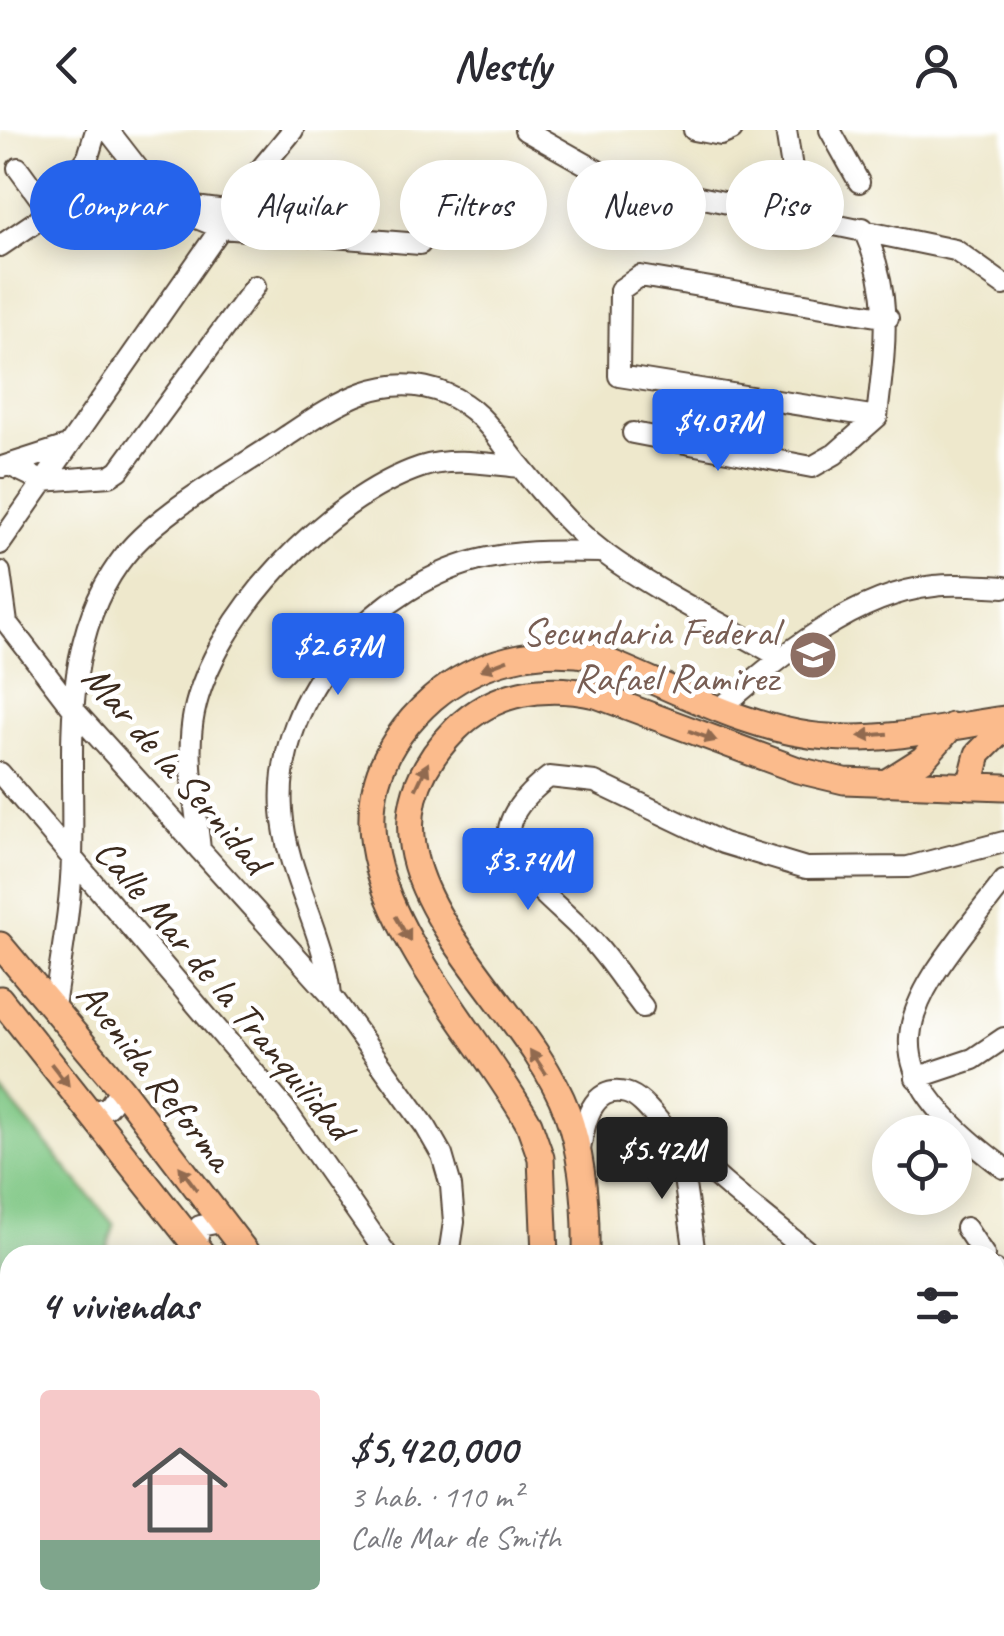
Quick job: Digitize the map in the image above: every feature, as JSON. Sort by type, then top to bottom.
[{"type":"main road","points":[[545,1245],[542,1158],[529,1124],[399,926],[374,864],[373,818],[382,774],[398,740],[420,710],[446,686],[514,657],[565,652],[596,657],[789,732],[830,738],[1004,719]]},
{"type":"main road","points":[[585,1245],[578,1157],[566,1111],[553,1085],[420,882],[413,860],[410,808],[432,755],[473,712],[515,693],[563,688],[596,695],[798,770],[844,781],[1004,787]]},
{"type":"main road","points":[[885,783],[923,759],[952,726]]},
{"type":"main road","points":[[970,786],[978,754],[1004,728]]},
{"type":"main road","name":"Avenida Reforma","points":[[0,945],[121,1089],[240,1245]]},
{"type":"main road","name":"Avenida Reforma","points":[[0,998],[195,1245]]},
{"type":"street","points":[[85,160],[96,130]]},
{"type":"street","points":[[108,130],[131,160]]},
{"type":"street","points":[[201,209],[226,212],[293,130]]},
{"type":"street","points":[[525,130],[553,138],[612,179],[955,250],[1004,285]]},
{"type":"street","points":[[694,130],[721,135],[732,130]]},
{"type":"street","points":[[786,130],[791,160]]},
{"type":"street","points":[[830,130],[858,182]]},
{"type":"street","points":[[18,168],[30,184]]},
{"type":"street","points":[[0,544],[64,447],[221,228],[201,220]]},
{"type":"street","points":[[2,239],[30,223]]},
{"type":"street","points":[[633,433],[812,467],[835,454],[878,417],[888,318],[879,264],[863,228]]},
{"type":"street","points":[[878,417],[619,376],[620,290],[640,276],[888,318]]},
{"type":"street","points":[[4,466],[42,481],[110,476],[120,470],[254,286]]},
{"type":"street","points":[[54,1007],[72,861],[73,709],[90,617],[120,562],[163,521],[343,400],[392,384],[442,392],[492,424],[520,466],[603,552],[780,657]]},
{"type":"street","points":[[4,466],[64,447]]},
{"type":"street","points":[[200,850],[190,742],[194,710],[214,662],[258,589],[312,534],[396,478],[448,462],[520,466]]},
{"type":"street","points":[[451,1245],[454,1222],[442,1155],[331,995],[329,974],[289,859],[282,808],[284,752],[306,702],[355,634],[392,600],[432,576],[486,558],[542,551],[603,552]]},
{"type":"street","name":"Mar de la Sernidad","points":[[0,572],[7,623],[73,709],[331,995]]},
{"type":"street","points":[[722,708],[780,657],[876,602],[933,586],[1004,587]]},
{"type":"street","name":"Calle Mar de la Tranquilidad","points":[[0,773],[285,1108],[379,1245]]},
{"type":"street","points":[[643,1007],[588,937],[513,863],[507,835],[522,797],[549,776],[596,782],[723,843],[806,868],[908,866],[1004,842]]},
{"type":"street","points":[[1004,881],[936,968],[917,1008],[907,1043],[916,1078],[935,1110],[1004,1168]]},
{"type":"street","points":[[916,1078],[973,1058],[1004,1038]]},
{"type":"street","points":[[90,1114],[108,1107],[121,1089]]},
{"type":"street","points":[[578,1157],[586,1116],[602,1096],[614,1092],[636,1097],[679,1143],[793,1245]]},
{"type":"street","points":[[679,1143],[694,1245]]},
{"type":"street","points":[[200,1245],[200,1226],[221,1222]]},
{"type":"street","points":[[966,1228],[977,1245]]},
{"type":"green space","points":[[0,1089],[114,1225],[108,1245],[0,1245]]},
{"type":"place","name":"Secundaria Federal Rafael Ramirez","points":[[813,655]]}]
